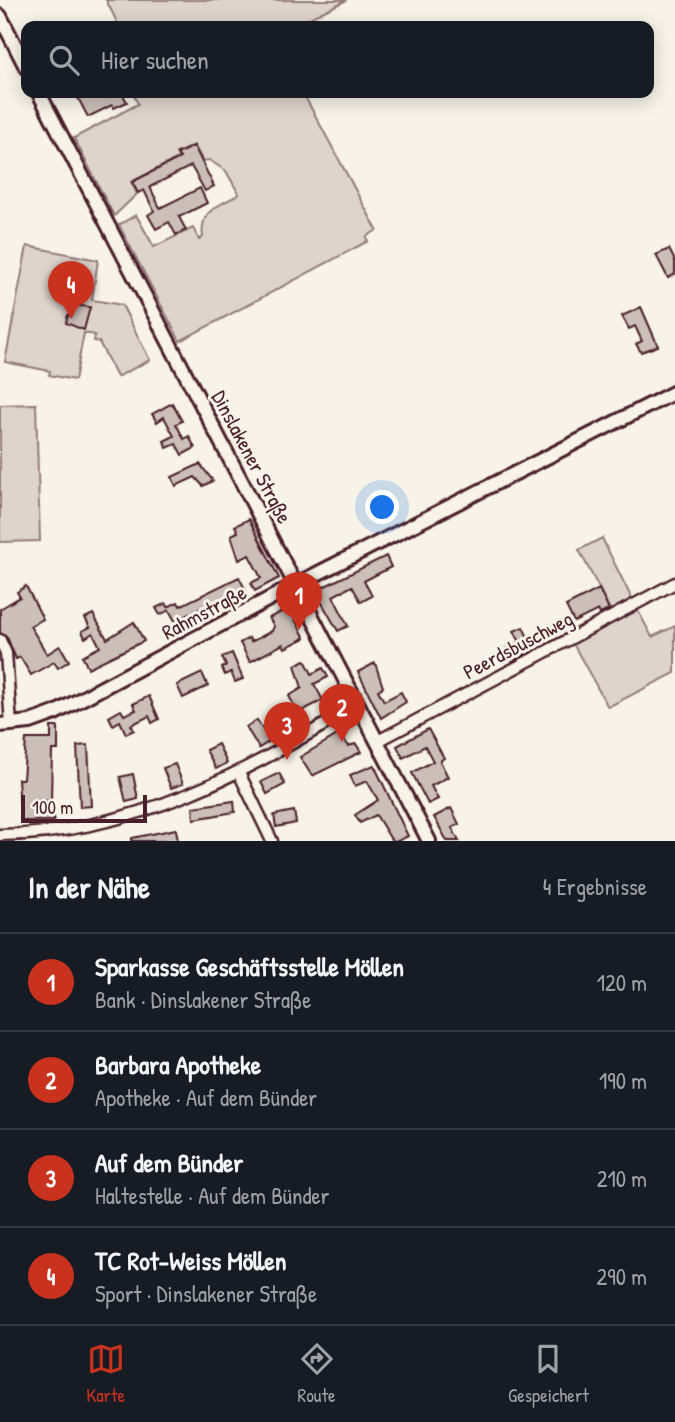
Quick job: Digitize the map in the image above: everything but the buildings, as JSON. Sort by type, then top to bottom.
[{"type":"main road","points":[[0,16],[21,57]]},
{"type":"main road","name":"Dinslakener Straße","points":[[42,98],[429,841]]},
{"type":"main road","name":"Rahmstraße","points":[[6,725],[54,713],[297,584],[675,392]]},
{"type":"street","name":"Peerdsbuschweg","points":[[379,741],[675,583]]},
{"type":"street","name":"Rahmstraße","points":[[0,640],[6,653],[6,725]]},
{"type":"street","points":[[0,835],[56,831],[120,819],[182,799],[239,773],[359,704]]},
{"type":"street","points":[[239,773],[272,841]]},
{"type":"shaded area","points":[[106,0],[347,0],[303,21],[116,21]]},
{"type":"shaded area","points":[[135,98],[306,98],[377,230],[366,237],[368,241],[180,341],[119,225],[136,215],[154,247],[193,228],[199,240],[203,237],[204,220],[208,214],[218,205],[239,194],[226,171],[209,160],[203,161],[194,145],[176,153],[178,158],[131,182],[137,194],[114,216],[74,138],[138,104]]},
{"type":"shaded area","points":[[27,246],[98,260],[92,300],[122,305],[150,360],[117,377],[99,342],[94,341],[95,335],[84,333],[75,380],[49,375],[50,371],[5,362]]},
{"type":"shaded area","points":[[36,404],[40,541],[0,542],[0,405]]},
{"type":"shaded area","points":[[602,538],[632,599],[630,604],[612,613],[579,550]]},
{"type":"shaded area","points":[[636,607],[652,637],[675,626],[675,673],[608,707],[572,642]]},
{"type":"place","name":"TC Rot-Weiss Möllen","points":[[71,319]]},
{"type":"place","name":"Sparkasse Geschäftsstelle Möllen","points":[[299,630]]},
{"type":"place","name":"Barbara Apotheke","points":[[342,742]]},
{"type":"place","name":"Auf dem Bünder","points":[[287,760]]}]
